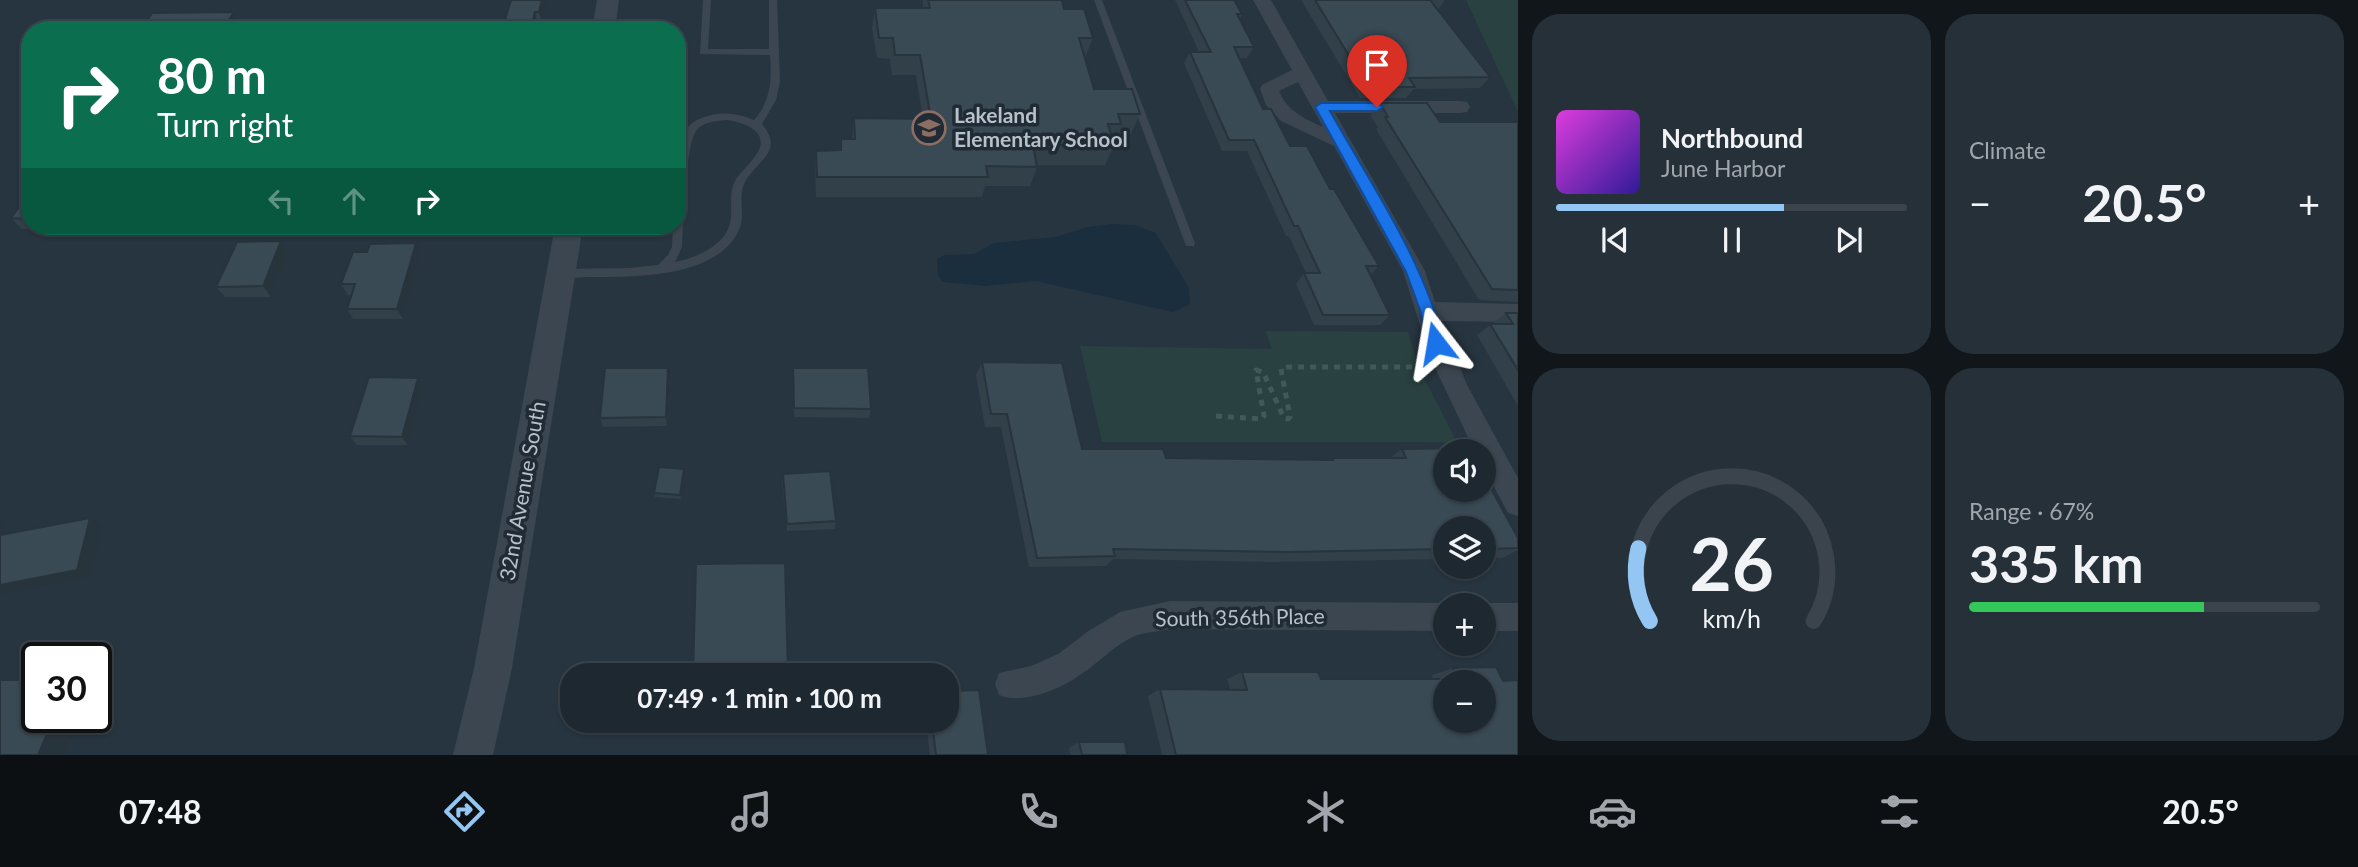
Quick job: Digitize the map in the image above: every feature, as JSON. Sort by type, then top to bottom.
[{"type":"street","points":[[604,21],[608,0]]},
{"type":"street","points":[[1262,0],[1413,271],[1447,370],[1518,504]]},
{"type":"street","points":[[1302,72],[1269,89],[1272,102],[1283,115],[1341,141]]},
{"type":"street","points":[[1321,107],[1460,107]]},
{"type":"street","name":"32nd Avenue South","points":[[473,755],[493,668],[567,235]]},
{"type":"street","points":[[1428,310],[1518,313]]},
{"type":"street","name":"South 356th Place","points":[[1010,684],[1032,681],[1069,664],[1097,642],[1130,622],[1170,615],[1433,617]]},
{"type":"street","points":[[1496,617],[1518,617]]},
{"type":"lane","points":[[707,0],[704,52],[774,52]]},
{"type":"lane","points":[[755,125],[771,104],[776,91],[773,0]]},
{"type":"lane","points":[[1098,0],[1190,243]]},
{"type":"lane","points":[[561,273],[660,270],[687,264],[710,253],[726,241],[734,229],[736,191],[740,180],[763,155],[765,135],[744,119],[718,116],[696,125],[686,142]]},
{"type":"lane","points":[[660,270],[677,247],[678,235]]},
{"type":"path","points":[[1216,416],[1262,419],[1265,416],[1256,370],[1263,372],[1284,418],[1288,419],[1290,417],[1281,369],[1283,367],[1409,366],[1447,370]]},
{"type":"green space","points":[[1466,0],[1518,0],[1518,112]]},
{"type":"green space","points":[[1265,331],[1408,332],[1419,368],[1455,439],[1433,439],[1433,442],[1102,442],[1080,346],[1272,349]]},
{"type":"water","points":[[1135,225],[1156,233],[1189,288],[1190,304],[1173,312],[1036,281],[985,286],[943,282],[938,276],[937,259],[945,255],[974,254],[994,243],[1056,237],[1088,227]]},
{"type":"building","points":[[511,0],[542,0],[539,12],[535,12],[532,21],[505,21]]},
{"type":"building","points":[[928,0],[1062,0],[1064,9],[1084,9],[1093,38],[1079,38],[1094,89],[1132,89],[1140,114],[1118,114],[1121,124],[1108,124],[1114,145],[1033,145],[1037,167],[986,166],[988,177],[817,177],[816,151],[841,150],[841,139],[855,139],[854,118],[931,119],[920,55],[895,55],[893,38],[879,38],[875,8],[930,8]]},
{"type":"building","points":[[1185,0],[1234,0],[1242,14],[1237,14],[1254,47],[1234,47],[1263,109],[1271,109],[1290,146],[1307,146],[1330,189],[1334,189],[1379,266],[1366,266],[1390,315],[1323,315],[1304,273],[1320,273],[1298,226],[1294,226],[1254,140],[1229,140],[1190,52],[1211,52]]},
{"type":"building","points":[[1315,0],[1430,0],[1490,77],[1409,78],[1415,87],[1368,87]]},
{"type":"building","points":[[234,12],[228,21],[147,21],[152,13]]},
{"type":"building","points":[[1380,103],[1427,103],[1440,122],[1518,122],[1518,290],[1492,289],[1385,117],[1388,117]]},
{"type":"building","points":[[21,204],[21,219],[11,218]]},
{"type":"building","points":[[281,241],[263,286],[216,287],[237,242]]},
{"type":"building","points":[[416,243],[397,309],[347,309],[355,284],[341,284],[353,252],[367,252],[370,244]]},
{"type":"building","points":[[1506,313],[1518,313],[1518,370],[1490,324],[1513,324]]},
{"type":"building","points":[[982,362],[1062,363],[1082,449],[1163,449],[1166,458],[1333,460],[1406,458],[1402,449],[1433,449],[1433,502],[1496,502],[1496,498],[1518,538],[1518,548],[1496,549],[1496,516],[1433,516],[1433,549],[1289,552],[1113,549],[1115,556],[1037,558],[1007,414],[991,414]]},
{"type":"building","points":[[605,368],[668,368],[666,417],[600,418]]},
{"type":"building","points":[[793,368],[868,368],[871,409],[794,408]]},
{"type":"building","points":[[369,377],[418,378],[402,437],[350,436]]},
{"type":"building","points":[[659,467],[684,469],[680,495],[654,493]]},
{"type":"building","points":[[830,471],[836,521],[787,524],[783,474]]},
{"type":"building","points":[[90,518],[77,570],[0,585],[0,535]]},
{"type":"building","points":[[785,563],[788,663],[693,663],[696,564]]},
{"type":"building","points":[[1496,667],[1503,681],[1518,680],[1518,755],[1176,755],[1160,689],[1247,690],[1242,672],[1318,672],[1321,679],[1433,679],[1433,733],[1496,733],[1496,670],[1453,668]]},
{"type":"building","points":[[0,680],[21,680],[21,733],[48,733],[38,755],[0,755]]},
{"type":"building","points":[[979,690],[988,755],[936,755],[933,733],[959,733],[959,691]]},
{"type":"building","points":[[1079,742],[1125,742],[1127,755],[1082,755]]},
{"type":"place","name":"Lakeland Elementary School","points":[[929,128]]},
{"type":"route","points":[[1377,107],[1321,107],[1413,271],[1428,310],[1436,343]]}]
